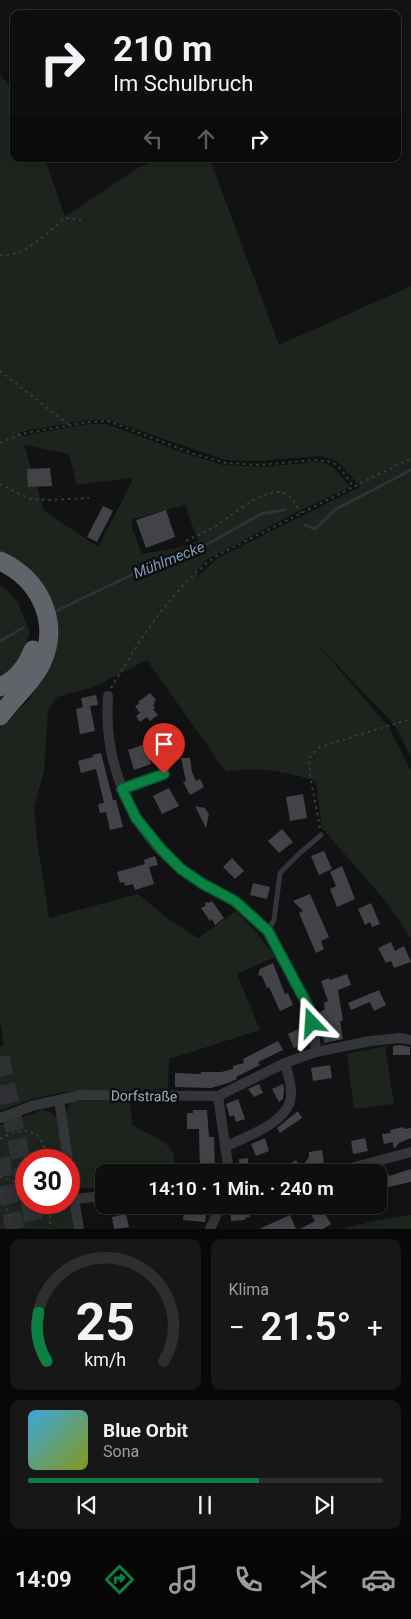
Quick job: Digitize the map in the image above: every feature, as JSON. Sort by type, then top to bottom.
[{"type":"highway","points":[[0,562],[18,571],[36,589],[46,610],[49,632],[46,652],[41,664],[31,680],[0,716]]},
{"type":"highway","points":[[0,574],[20,587],[26,595],[34,612],[37,629],[34,648],[24,668],[16,677],[0,687]]},
{"type":"street","points":[[108,696],[106,718],[111,754],[122,789],[136,818],[162,850],[181,869],[203,884],[235,901],[268,931],[309,1008],[316,1052]]},
{"type":"street","points":[[122,789],[164,774]]},
{"type":"street","name":"Dorfstraße","points":[[0,1118],[32,1106],[81,1095],[218,1096],[284,1063],[316,1052],[370,1041],[400,1038],[411,1040]]},
{"type":"street","points":[[225,1147],[270,1125],[285,1113],[292,1094],[284,1063]]},
{"type":"street","points":[[218,1096],[228,1164]]},
{"type":"street","points":[[59,1100],[66,1149]]},
{"type":"street","points":[[363,1164],[411,1152]]},
{"type":"street","points":[[80,1198],[95,1197]]},
{"type":"street","points":[[77,1214],[80,1229]]},
{"type":"street","points":[[210,1229],[217,1214]]},
{"type":"lane","points":[[268,931],[274,920],[280,873],[321,835]]},
{"type":"path","points":[[0,255],[17,253],[32,245],[64,218],[81,220]]},
{"type":"path","points":[[0,371],[69,425]]},
{"type":"path","points":[[0,443],[20,434],[88,422],[108,421],[194,454],[226,463],[261,465],[332,462],[341,469],[354,488]]},
{"type":"path","points":[[108,696],[150,625],[169,601],[216,556],[411,458]]},
{"type":"path","points":[[0,484],[30,499],[89,498]]},
{"type":"path","points":[[186,541],[214,527],[258,498],[273,493],[280,492],[291,497],[300,513]]},
{"type":"path","points":[[321,835],[310,775],[309,758],[320,747],[407,720]]},
{"type":"path","points":[[0,1139],[13,1132],[27,1130],[33,1132],[44,1144],[45,1149]]},
{"type":"path","points":[[0,1177],[15,1181]]},
{"type":"path","points":[[0,1190],[10,1218],[10,1229]]},
{"type":"path","points":[[50,1214],[50,1229]]},
{"type":"shaded area","points":[[0,75],[10,86],[10,162],[46,162],[65,217],[139,167],[152,162],[211,162],[279,345],[411,286],[411,757],[394,724],[317,644],[388,726],[411,771],[411,938],[387,903],[322,828],[316,781],[261,769],[226,772],[147,660],[94,687],[57,697],[48,710],[44,771],[34,807],[49,918],[138,894],[171,921],[198,938],[236,911],[257,933],[275,957],[237,974],[260,1030],[169,1059],[168,1089],[64,1092],[32,1099],[0,1111],[0,1046],[4,1044],[0,1021],[0,729],[30,699],[52,660],[55,618],[53,605],[38,577],[26,565],[11,556],[0,553]],"holes":[[[87,420],[109,420],[225,460],[256,461],[320,456],[335,460],[360,487],[218,558],[198,576],[196,572],[206,560],[297,512],[350,487],[335,469],[325,463],[315,462],[264,467],[223,465],[187,454],[107,424],[87,424],[22,436],[20,432]],[[24,445],[69,454],[77,485],[131,478],[132,482],[98,547],[44,511]],[[185,505],[198,541],[182,547],[142,554],[131,526],[133,519]]]},
{"type":"shaded area","points":[[0,586],[5,588],[18,603],[30,632],[24,651],[15,665],[0,677]]},
{"type":"shaded area","points":[[385,1046],[394,1104],[354,1109],[347,1054]]},
{"type":"shaded area","points":[[130,1100],[132,1124],[164,1142],[172,1152],[175,1164],[95,1164],[95,1188],[80,1188],[80,1149],[71,1149],[65,1115],[72,1101]]},
{"type":"shaded area","points":[[43,1110],[50,1112],[57,1118],[62,1149],[15,1149],[15,1214],[74,1214],[76,1229],[0,1229],[0,1125]]},
{"type":"shaded area","points":[[411,1215],[411,1229],[340,1229],[379,1220]]},
{"type":"building","points":[[50,468],[52,486],[28,487],[27,469]]},
{"type":"building","points":[[103,506],[113,511],[97,542],[87,537]]},
{"type":"building","points":[[166,510],[175,537],[146,548],[136,520]]},
{"type":"building","points":[[150,693],[156,700],[153,705],[155,708],[153,709],[158,715],[150,721],[147,717],[140,722],[136,716],[140,713],[135,706]]},
{"type":"building","points":[[96,695],[98,705],[90,706],[95,731],[80,734],[76,709],[83,707],[81,698]]},
{"type":"building","points":[[171,734],[175,749],[168,751],[161,737]]},
{"type":"building","points":[[145,744],[151,764],[134,770],[128,750]]},
{"type":"building","points":[[101,753],[113,800],[116,800],[123,827],[110,830],[106,812],[100,813],[98,804],[104,803],[96,769],[81,773],[78,761]]},
{"type":"building","points":[[181,758],[190,758],[192,772],[196,781],[200,779],[204,787],[190,795],[183,782],[186,781]]},
{"type":"building","points":[[169,788],[179,806],[162,814],[153,796]]},
{"type":"building","points":[[303,794],[307,818],[290,821],[286,797]]},
{"type":"building","points":[[195,806],[205,808],[209,814],[206,828]]},
{"type":"building","points":[[282,829],[293,842],[279,853],[268,841]]},
{"type":"building","points":[[324,851],[332,869],[319,875],[311,856]]},
{"type":"building","points":[[155,856],[158,865],[149,867],[154,884],[135,890],[133,884],[125,886],[124,882],[120,883],[117,872],[145,864],[144,860]]},
{"type":"building","points":[[232,858],[244,871],[235,879],[223,867]]},
{"type":"building","points":[[342,866],[355,899],[337,907],[330,889],[336,886],[330,872]]},
{"type":"building","points":[[253,883],[270,887],[267,899],[250,895]]},
{"type":"building","points":[[310,894],[329,937],[321,941],[324,949],[316,953],[299,913],[303,911],[293,901]]},
{"type":"building","points":[[212,901],[224,918],[215,925],[201,908],[205,906],[205,902],[209,903]]},
{"type":"building","points":[[371,903],[380,924],[372,927],[370,922],[365,925],[358,909]]},
{"type":"building","points":[[391,942],[395,951],[404,946],[411,962],[394,968],[391,961],[386,963],[378,948]]},
{"type":"building","points":[[273,963],[285,994],[288,993],[293,1005],[280,1011],[269,987],[267,988],[262,976],[258,975],[260,969]]},
{"type":"building","points":[[347,974],[351,985],[338,990],[343,1021],[340,1021],[343,1039],[324,1043],[320,1012],[325,1009],[324,1003],[328,1001],[321,981]]},
{"type":"building","points":[[379,990],[386,1005],[374,1011],[370,1002],[351,1010],[348,1003]]},
{"type":"building","points":[[298,1029],[305,1043],[294,1048],[288,1034]]},
{"type":"building","points":[[278,1041],[283,1050],[258,1062],[260,1065],[236,1077],[237,1079],[211,1088],[175,1087],[175,1073],[201,1074],[201,1072],[221,1072],[233,1069],[233,1066],[244,1063],[243,1059]]},
{"type":"building","points":[[393,1046],[410,1047],[410,1055],[393,1055]]},
{"type":"building","points":[[330,1065],[332,1078],[313,1081],[311,1068]]},
{"type":"building","points":[[259,1084],[263,1093],[254,1097],[248,1089]]},
{"type":"building","points":[[283,1084],[283,1099],[279,1102],[272,1089]]},
{"type":"building","points":[[238,1099],[245,1119],[236,1122],[234,1115],[230,1117],[226,1104]]},
{"type":"building","points":[[193,1110],[207,1110],[209,1137],[214,1137],[215,1164],[200,1164],[199,1129],[187,1129],[187,1113],[193,1113]]},
{"type":"building","points":[[298,1111],[302,1118],[280,1133],[277,1128]]},
{"type":"building","points":[[403,1127],[404,1129],[411,1128],[411,1138],[399,1143],[394,1149],[393,1142],[384,1144],[382,1134],[391,1133],[390,1130]]},
{"type":"building","points":[[265,1138],[269,1151],[256,1156],[251,1144]]},
{"type":"building","points":[[365,1138],[368,1151],[353,1154],[351,1141]]},
{"type":"building","points":[[322,1150],[324,1164],[304,1164],[309,1157],[309,1152]]},
{"type":"building","points":[[248,1158],[248,1164],[239,1164],[239,1159]]},
{"type":"building","points":[[296,1160],[299,1164],[290,1164]]},
{"type":"building","points":[[411,1169],[411,1182],[387,1187],[387,1173],[389,1176]]},
{"type":"building","points":[[126,1214],[129,1227],[114,1229],[112,1217]]},
{"type":"building","points":[[184,1214],[206,1214],[205,1222],[183,1220]]},
{"type":"building","points":[[230,1214],[250,1214],[250,1217],[245,1218],[245,1220],[231,1221]]},
{"type":"building","points":[[311,1214],[325,1214],[331,1224],[323,1229],[300,1229],[315,1221]]},
{"type":"building","points":[[290,1215],[296,1229],[259,1229]]},
{"type":"waterway","name":"Mühlmecke","points":[[305,525],[315,529],[336,509],[411,470]]},
{"type":"waterway","name":"Mühlmecke","points":[[54,612],[173,555],[208,544],[261,514],[284,510]]},
{"type":"waterway","name":"Mühlmecke","points":[[0,641],[23,628]]},
{"type":"tunnel","points":[[0,1057],[19,1149]]},
{"type":"tunnel","points":[[0,1158],[15,1229]]},
{"type":"tunnel","points":[[32,1214],[35,1229]]},
{"type":"route","points":[[164,774],[122,789],[136,818],[148,835],[181,869],[203,884],[235,901],[268,931],[309,1008],[312,1023]]}]
